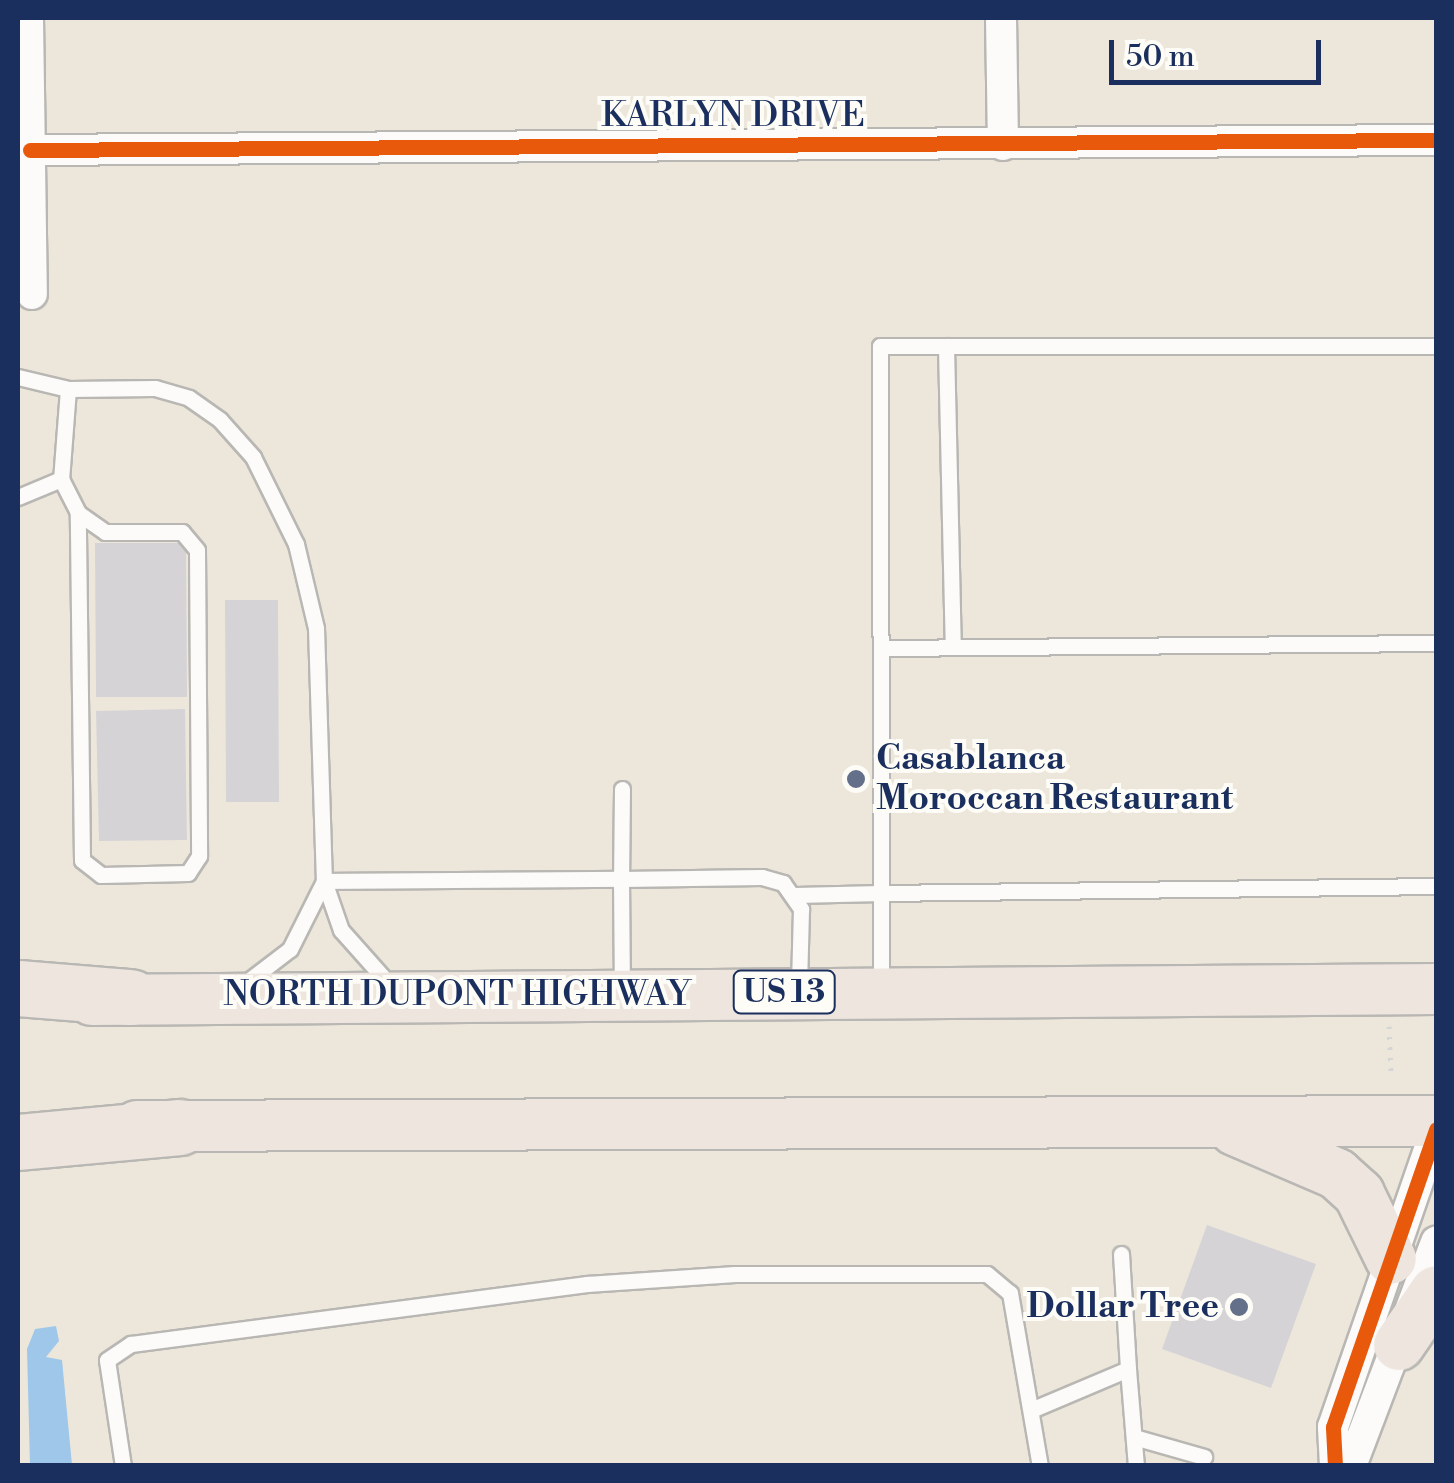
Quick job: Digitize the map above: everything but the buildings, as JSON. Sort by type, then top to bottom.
[{"type":"highway","points":[[18,988],[131,997]]},
{"type":"highway","name":"NORTH DUPONT HIGHWAY","points":[[18,1005],[131,997],[1436,989]]},
{"type":"highway","points":[[18,1121],[179,1128],[1436,1121]]},
{"type":"highway","points":[[1212,1121],[1337,1174],[1414,1251]]},
{"type":"highway","points":[[18,1142],[179,1128]]},
{"type":"highway","points":[[1399,1345],[1436,1291]]},
{"type":"street","points":[[28,18],[32,294]]},
{"type":"street","points":[[1001,18],[1002,144]]},
{"type":"street","name":"KARLYN DRIVE","points":[[30,150],[1436,140]]},
{"type":"street","points":[[1351,1466],[1399,1345],[1436,1129]]},
{"type":"street","points":[[1335,1466],[1333,1426],[1414,1251]]},
{"type":"lane","points":[[881,992],[884,648],[880,346],[1436,346]]},
{"type":"lane","points":[[946,346],[953,647]]},
{"type":"lane","points":[[18,377],[68,389],[155,388],[188,398],[220,420],[254,457],[276,499],[316,628],[324,880],[356,954],[405,995]]},
{"type":"lane","points":[[68,389],[61,479],[78,513],[82,860],[100,875],[188,873],[199,856],[197,550],[182,532],[104,532],[78,513]]},
{"type":"lane","points":[[18,497],[61,479]]},
{"type":"lane","points":[[884,648],[1436,643]]},
{"type":"lane","points":[[622,788],[622,993]]},
{"type":"lane","points":[[324,880],[762,876],[795,896],[1436,886]]},
{"type":"lane","points":[[225,997],[290,949],[324,880]]},
{"type":"lane","points":[[795,896],[801,909],[799,992]]},
{"type":"lane","points":[[1122,1254],[1136,1466]]},
{"type":"lane","points":[[123,1466],[107,1360],[131,1344],[587,1284],[735,1274],[998,1278],[1010,1293],[1040,1466]]},
{"type":"lane","points":[[1031,1410],[1128,1370]]},
{"type":"lane","points":[[1134,1437],[1204,1456]]},
{"type":"path","points":[[1389,1018],[1391,1073]]},
{"type":"water","points":[[56,1326],[59,1341],[46,1357],[62,1360],[72,1465],[30,1465],[27,1349],[35,1329]]},
{"type":"cycle path","points":[[30,150],[1436,140]]},
{"type":"cycle path","points":[[1335,1466],[1333,1427],[1436,1129]]},
{"type":"place","name":"Casablanca Moroccan Restaurant","points":[[856,779]]},
{"type":"place","name":"Dollar Tree","points":[[1239,1307]]}]
